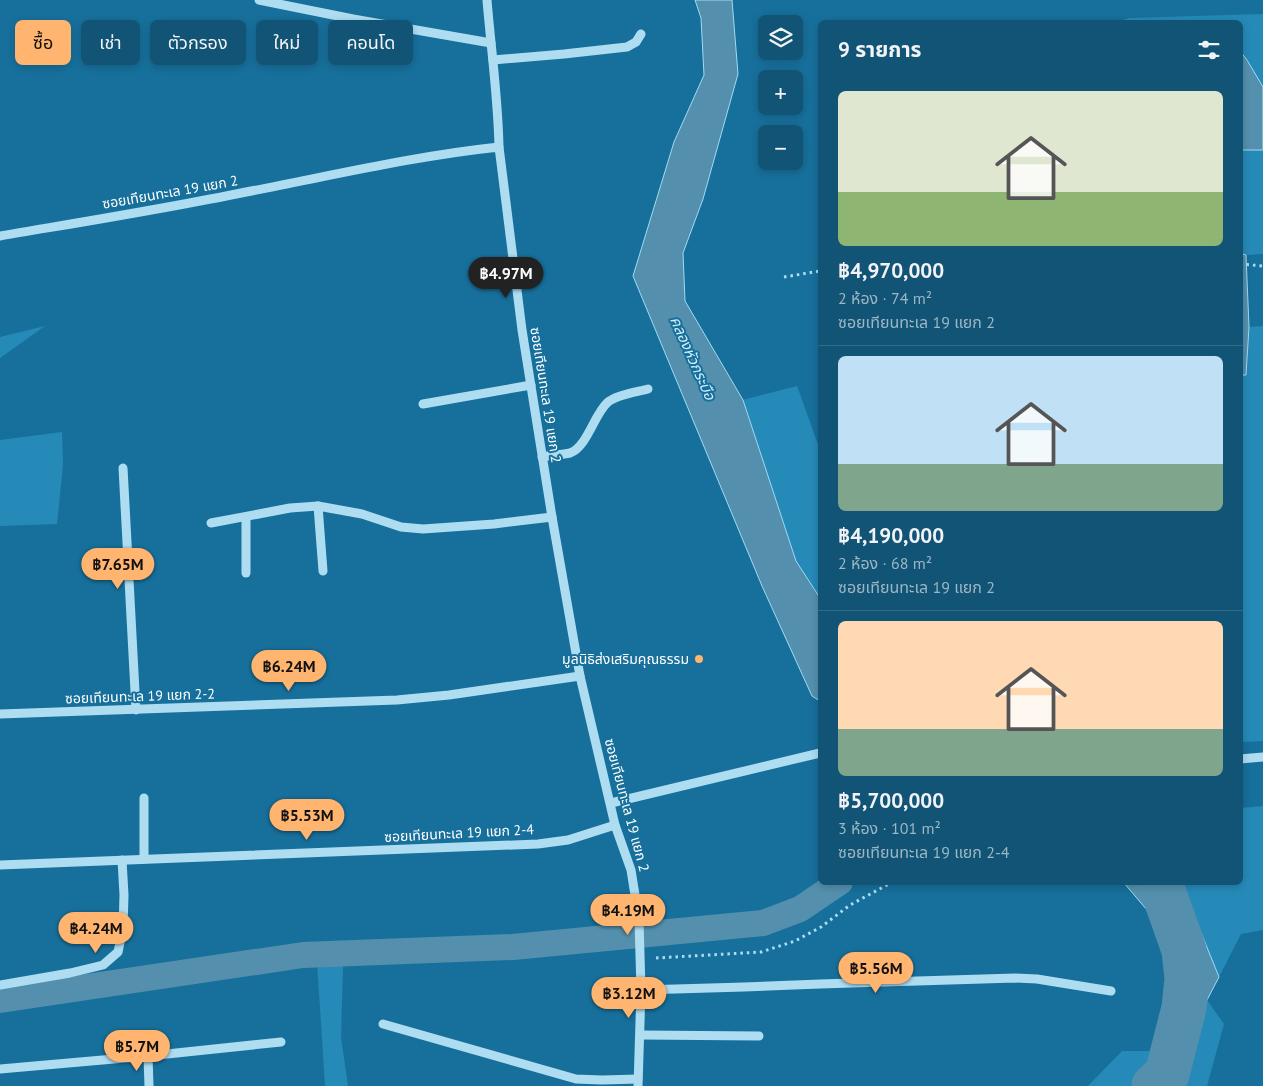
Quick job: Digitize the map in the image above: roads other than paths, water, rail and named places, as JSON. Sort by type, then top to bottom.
[{"type":"street","points":[[259,0],[353,19],[491,43]]},
{"type":"street","points":[[487,0],[500,147]]},
{"type":"street","points":[[493,60],[627,47],[636,42],[641,34]]},
{"type":"street","name":"ซอยเทียนทะเล 19 แยก 2","points":[[0,236],[214,199],[421,158],[500,147],[522,330],[580,676],[610,803],[631,870],[639,920],[641,990],[638,1082]]},
{"type":"street","points":[[422,404],[531,386]]},
{"type":"street","points":[[542,456],[571,452],[580,446],[596,418],[608,402],[620,396],[648,389]]},
{"type":"street","points":[[124,468],[136,710]]},
{"type":"street","points":[[318,506],[323,571]]},
{"type":"street","points":[[212,523],[290,508],[318,506],[362,514],[401,527],[423,529],[494,524],[552,517]]},
{"type":"street","points":[[246,517],[246,574]]},
{"type":"street","name":"ซอยเทียนทะเล 19 แยก 2-2","points":[[0,714],[406,699],[449,696],[580,676]]},
{"type":"street","points":[[610,803],[818,753]]},
{"type":"street","points":[[1243,759],[1263,757]]},
{"type":"street","points":[[144,798],[144,860]]},
{"type":"street","name":"ซอยเทียนทะเล 19 แยก 2-4","points":[[0,864],[538,844],[568,840],[616,825]]},
{"type":"street","points":[[0,985],[70,974],[103,965],[118,952],[123,928],[122,860]]},
{"type":"street","points":[[641,990],[1037,978],[1111,991]]},
{"type":"street","points":[[383,1024],[576,1079],[638,1082]]},
{"type":"street","points":[[640,1035],[759,1036]]},
{"type":"street","points":[[0,1069],[281,1042]]},
{"type":"street","points":[[148,1056],[149,1086]]},
{"type":"water","points":[[695,0],[732,0],[738,74],[703,199],[683,253],[685,301],[743,400],[796,561],[818,595],[818,700],[812,696],[762,586],[633,276],[674,142],[704,75],[701,18]]},
{"type":"water","points":[[1243,55],[1263,87],[1263,150],[1243,150]]},
{"type":"water","points":[[1243,254],[1246,255],[1249,327],[1246,375],[1243,375]]},
{"type":"water","points":[[1126,885],[1182,885],[1219,977],[1207,1000],[1179,1069],[1154,1051],[1170,1004],[1162,945],[1147,910]]},
{"type":"waterway","points":[[0,1000],[303,955],[513,947],[763,923],[800,909],[836,885]]},
{"type":"waterway","name":"คลองหัวกระบือ","points":[[1154,1086],[1167,1074],[1184,1008],[1187,979],[1184,950],[1161,885]]},
{"type":"place","name":"มูลนิธิส่งเสริมคุณธรรม","points":[[699,659]]}]
